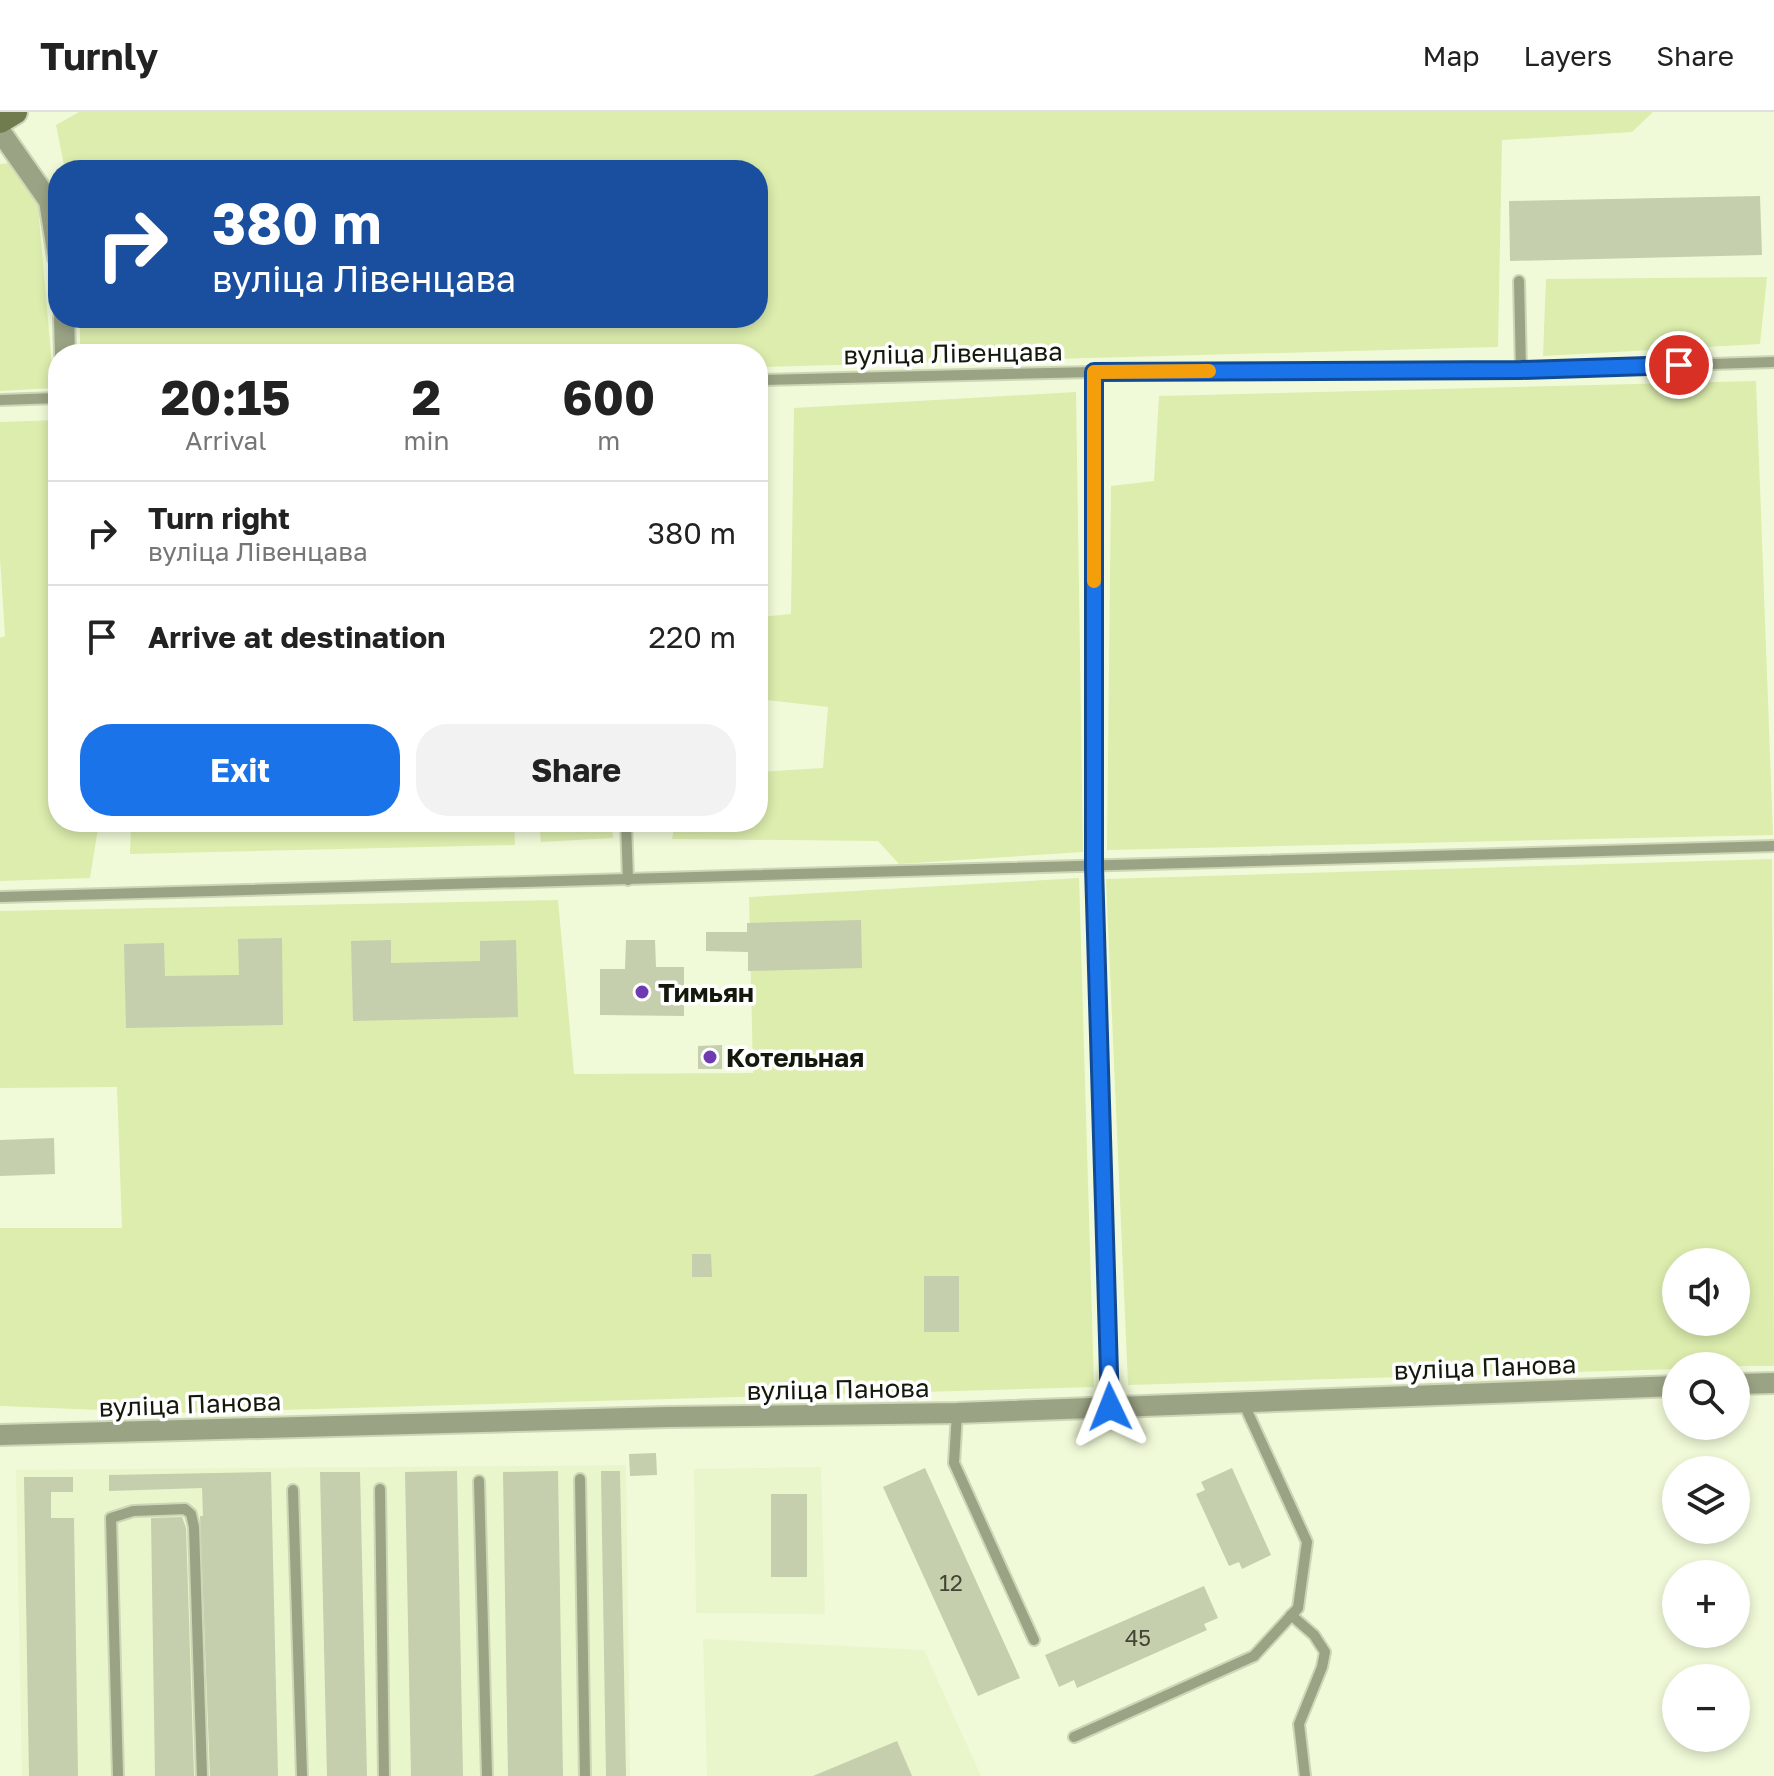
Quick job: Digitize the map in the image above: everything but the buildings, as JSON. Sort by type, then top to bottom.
[{"type":"street","points":[[0,121],[15,112]]},
{"type":"street","points":[[0,131],[48,200]]},
{"type":"street","points":[[1750,1384],[1774,1383]]},
{"type":"street","name":"вуліца Панова","points":[[0,1435],[667,1417],[957,1413],[1662,1387]]},
{"type":"lane","points":[[1519,281],[1521,370]]},
{"type":"lane","name":"вуліца Лівенцава","points":[[768,380],[1094,372],[1521,370],[1774,362]]},
{"type":"lane","points":[[1094,372],[1094,867],[1110,1407]]},
{"type":"lane","points":[[0,400],[48,398]]},
{"type":"lane","points":[[626,832],[628,880]]},
{"type":"lane","points":[[0,897],[1774,846]]},
{"type":"lane","points":[[1074,1737],[1254,1656],[1298,1608],[1307,1542],[1243,1402]]},
{"type":"lane","points":[[957,1413],[954,1463],[1034,1640]]},
{"type":"lane","points":[[580,1479],[585,1776]]},
{"type":"lane","points":[[479,1481],[487,1776]]},
{"type":"lane","points":[[380,1489],[384,1776]]},
{"type":"lane","points":[[293,1490],[302,1776]]},
{"type":"lane","points":[[118,1776],[111,1518],[133,1511],[185,1509],[191,1514],[194,1527],[202,1776]]},
{"type":"lane","points":[[1291,1615],[1314,1635],[1325,1652],[1299,1724],[1305,1776]]},
{"type":"shaded area","points":[[79,112],[1653,112],[1632,132],[1502,140],[1498,347],[768,367],[768,344],[80,344],[80,328],[768,328],[768,160],[63,160],[56,125]]},
{"type":"shaded area","points":[[9,163],[38,206],[50,344],[48,388],[0,391],[0,164]]},
{"type":"shaded area","points":[[1767,277],[1760,344],[1543,356],[1546,279]]},
{"type":"shaded area","points":[[1756,381],[1773,835],[1107,850],[1111,486],[1154,481],[1159,396]]},
{"type":"shaded area","points":[[1076,392],[1083,852],[899,864],[878,841],[672,839],[673,832],[768,832],[768,771],[823,768],[828,707],[768,700],[768,616],[791,614],[794,408]]},
{"type":"shaded area","points":[[48,420],[48,832],[97,832],[90,878],[0,881],[0,638],[5,636],[0,558],[0,422]]},
{"type":"shaded area","points":[[131,832],[514,832],[515,845],[130,854]]},
{"type":"shaded area","points":[[540,832],[613,832],[613,838],[541,842]]},
{"type":"shaded area","points":[[1772,859],[1774,1366],[1750,1366],[1750,1352],[1662,1352],[1662,1369],[1128,1385],[1106,879]]},
{"type":"shaded area","points":[[1079,878],[1094,1387],[175,1413],[0,1406],[0,1228],[122,1228],[117,1087],[0,1088],[0,911],[558,900],[574,1074],[753,1073],[749,897]]},
{"type":"shaded area","points":[[626,1465],[630,1776],[22,1776],[16,1470]]},
{"type":"shaded area","points":[[821,1467],[825,1614],[696,1613],[694,1469]]},
{"type":"shaded area","points":[[703,1639],[924,1650],[981,1776],[707,1776]]},
{"type":"slow traffic","points":[[1094,581],[1094,372],[1209,371]]},
{"type":"place","name":"Тимьян","points":[[642,992]]},
{"type":"place","name":"Котельная","points":[[710,1057]]},
{"type":"route","points":[[1110,1407],[1094,867],[1094,372],[1521,370],[1679,365]]}]
